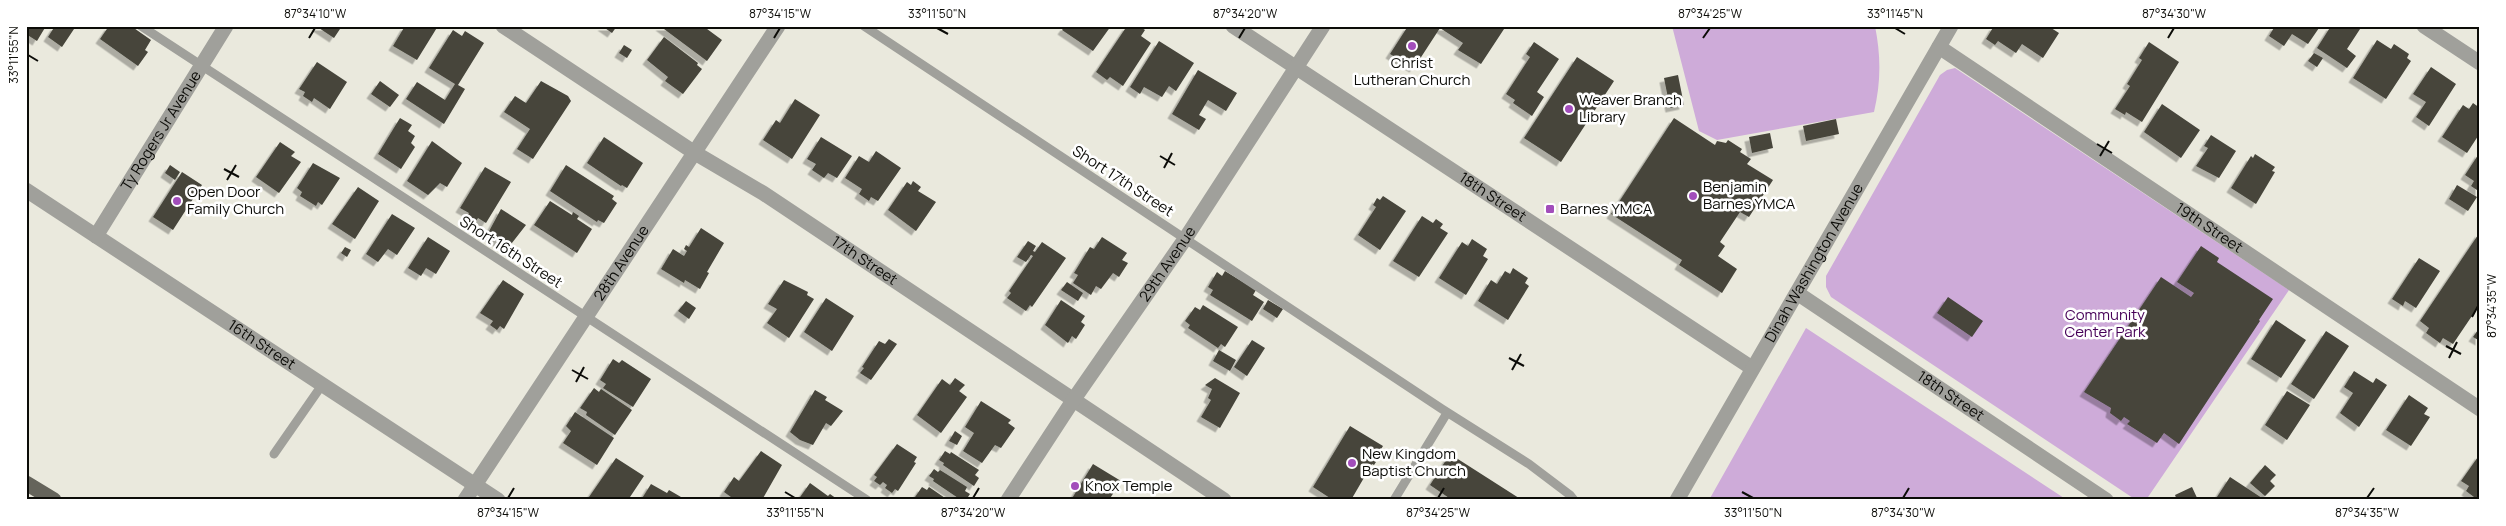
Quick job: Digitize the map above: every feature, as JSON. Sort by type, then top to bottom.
[{"type":"main road","points":[[26,483],[54,500]]},
{"type":"street","name":"Ty Rogers Jr Avenue","points":[[96,236],[226,26]]},
{"type":"street","name":"17th Street","points":[[503,26],[695,154],[762,193],[1224,500]]},
{"type":"street","name":"28th Avenue","points":[[465,500],[587,318],[778,26]]},
{"type":"street","name":"18th Street","points":[[1233,26],[1752,368]]},
{"type":"street","name":"29th Avenue","points":[[1008,500],[1074,399],[1186,239],[1323,26]]},
{"type":"street","points":[[2424,26],[2480,63]]},
{"type":"street","name":"Dinah Washington Avenue","points":[[1677,500],[1939,47],[1947,28]]},
{"type":"street","name":"19th Street","points":[[1939,47],[2480,409]]},
{"type":"street","name":"16th Street","points":[[26,190],[498,500]]},
{"type":"street","name":"18th Street","points":[[1796,293],[2106,500]]},
{"type":"lane","name":"Short 16th Street","points":[[141,26],[867,500]]},
{"type":"lane","name":"Short 17th Street","points":[[864,26],[1444,411],[1529,464],[1574,500]]},
{"type":"lane","points":[[274,454],[322,384]]},
{"type":"lane","points":[[1394,500],[1444,411]]},
{"type":"green space","points":[[1672,26],[1875,26],[1879,69],[1874,112],[1717,140],[1699,131]]},
{"type":"green space","name":"Community Center Park","points":[[1955,68],[2289,290],[2146,500],[2136,500],[1831,297],[1826,287],[1826,276],[1940,75],[1947,70]]},
{"type":"green space","points":[[1806,328],[2067,500],[1709,500]]},
{"type":"building","points":[[26,26],[46,26],[37,41],[26,34]]},
{"type":"building","points":[[55,26],[76,26],[62,47],[48,37]]},
{"type":"building","points":[[109,26],[131,26],[151,40],[145,50],[148,52],[138,66],[100,39]]},
{"type":"building","points":[[316,26],[342,26],[334,38]]},
{"type":"building","points":[[405,26],[438,26],[417,60],[393,46]]},
{"type":"building","points":[[602,26],[617,26],[612,33]]},
{"type":"building","points":[[660,26],[703,26],[722,40],[707,61]]},
{"type":"building","points":[[1065,26],[1111,26],[1093,51],[1062,30]]},
{"type":"building","points":[[1127,26],[1139,26],[1145,30],[1141,36],[1151,43],[1123,86],[1110,77],[1107,80],[1096,72]]},
{"type":"building","name":"Christ Lutheran Church","points":[[1408,26],[1506,26],[1481,64],[1458,50],[1463,43],[1440,28],[1414,68],[1390,54]]},
{"type":"building","points":[[1994,26],[2048,26],[2059,33],[2043,58],[2022,44],[2016,53],[1998,41],[1995,45],[1986,39]]},
{"type":"building","points":[[2275,26],[2316,26],[2319,28],[2308,44],[2292,34],[2284,46],[2269,36]]},
{"type":"building","points":[[2331,26],[2362,26],[2347,49],[2356,56],[2347,68],[2317,48]]},
{"type":"building","points":[[453,30],[462,36],[465,31],[484,43],[458,85],[465,89],[444,124],[406,99],[417,82],[445,100],[455,84],[429,68]]},
{"type":"building","points":[[664,37],[698,63],[697,65],[702,69],[683,94],[665,81],[668,77],[647,60]]},
{"type":"building","points":[[2377,40],[2391,49],[2394,44],[2409,54],[2407,58],[2411,61],[2386,99],[2353,78]]},
{"type":"building","points":[[1159,41],[1194,63],[1176,91],[1169,86],[1162,97],[1144,87],[1140,94],[1130,87]]},
{"type":"building","points":[[1534,42],[1559,59],[1537,92],[1544,97],[1532,116],[1513,103],[1515,100],[1506,94],[1530,57],[1526,54]]},
{"type":"building","points":[[2149,42],[2179,62],[2142,122],[2126,112],[2125,115],[2115,109],[2130,86],[2127,84],[2142,60],[2139,58]]},
{"type":"building","points":[[624,45],[632,50],[627,58],[619,53]]},
{"type":"building","points":[[2314,53],[2323,58],[2317,67],[2308,61]]},
{"type":"building","name":"Weaver Branch Library","points":[[1577,57],[1614,81],[1561,162],[1524,138]]},
{"type":"building","points":[[317,62],[347,82],[330,109],[314,98],[312,102],[303,96],[305,92],[299,89]]},
{"type":"building","points":[[2431,67],[2456,84],[2429,126],[2416,117],[2426,102],[2413,94]]},
{"type":"building","points":[[1198,70],[1237,93],[1226,111],[1208,100],[1199,115],[1206,119],[1199,130],[1172,114]]},
{"type":"building","points":[[1678,75],[1684,105],[1670,108],[1664,78]]},
{"type":"building","points":[[380,81],[399,95],[390,107],[371,94]]},
{"type":"building","points":[[541,81],[568,96],[571,101],[533,159],[517,149],[530,129],[504,112],[515,96],[526,103]]},
{"type":"building","points":[[795,99],[820,115],[792,159],[763,140],[776,120],[780,123]]},
{"type":"building","points":[[2473,103],[2480,108],[2480,133],[2467,153],[2442,137],[2463,105],[2469,109]]},
{"type":"building","points":[[2162,104],[2200,130],[2181,158],[2144,132]]},
{"type":"building","points":[[400,118],[412,125],[408,131],[415,136],[411,143],[415,147],[401,169],[378,154]]},
{"type":"building","name":"Benjamin Barnes YMCA","points":[[1674,118],[1715,145],[1717,141],[1726,143],[1728,140],[1742,149],[1740,152],[1751,159],[1747,164],[1773,180],[1749,217],[1740,212],[1720,242],[1725,246],[1718,256],[1737,269],[1722,293],[1679,265],[1682,260],[1611,214]]},
{"type":"building","points":[[1836,119],[1839,134],[1806,141],[1803,126]]},
{"type":"building","points":[[1770,133],[1773,148],[1752,153],[1749,137]]},
{"type":"building","points":[[2211,135],[2236,151],[2219,178],[2196,166],[2208,148],[2204,146]]},
{"type":"building","points":[[604,137],[643,163],[627,188],[587,163]]},
{"type":"building","points":[[821,137],[852,156],[837,178],[828,173],[824,178],[812,170],[816,164],[807,159]]},
{"type":"building","points":[[432,141],[462,163],[447,187],[440,183],[428,195],[407,181]]},
{"type":"building","points":[[280,142],[295,152],[291,156],[301,162],[279,193],[256,177]]},
{"type":"building","points":[[876,151],[901,168],[878,201],[871,197],[869,201],[859,194],[862,189],[845,178],[859,156],[869,162]]},
{"type":"building","points":[[2480,152],[2480,192],[2471,186],[2474,181],[2465,175]]},
{"type":"building","points":[[2255,154],[2275,167],[2272,171],[2275,172],[2256,204],[2231,188],[2251,156],[2253,158]]},
{"type":"building","points":[[313,163],[340,178],[322,205],[318,202],[316,206],[300,196],[302,192],[297,188]]},
{"type":"building","points":[[170,165],[180,172],[175,180],[165,173]]},
{"type":"building","points":[[566,165],[614,196],[612,199],[617,203],[604,223],[598,220],[597,222],[550,191]]},
{"type":"building","points":[[485,167],[511,182],[486,223],[478,218],[475,223],[466,218],[469,213],[460,208]]},
{"type":"building","name":"Open Door Family Church","points":[[182,172],[202,185],[173,230],[153,217]]},
{"type":"building","points":[[913,181],[921,187],[918,191],[936,202],[916,231],[888,210],[907,182],[911,185]]},
{"type":"building","points":[[2457,185],[2477,197],[2468,211],[2449,199]]},
{"type":"building","points":[[358,187],[379,201],[355,239],[332,224]]},
{"type":"building","points":[[1383,196],[1406,211],[1380,250],[1358,235],[1376,207],[1373,205],[1377,198],[1380,200]]},
{"type":"building","points":[[550,201],[572,215],[573,212],[579,216],[577,219],[592,229],[577,253],[534,225]]},
{"type":"building","points":[[501,209],[526,225],[508,248],[487,235]]},
{"type":"building","points":[[392,214],[415,228],[397,255],[388,249],[378,262],[366,254]]},
{"type":"building","points":[[1422,216],[1433,223],[1436,219],[1443,224],[1440,228],[1448,233],[1419,277],[1393,261]]},
{"type":"building","points":[[701,228],[724,243],[707,272],[709,273],[700,289],[685,280],[684,283],[661,269],[673,249],[684,256],[687,251],[684,249],[686,245],[689,247]]},
{"type":"building","points":[[2480,232],[2480,304],[2453,344],[2443,338],[2440,343],[2426,333],[2429,328],[2420,321]]},
{"type":"building","points":[[428,237],[450,251],[436,274],[426,268],[421,276],[408,268]]},
{"type":"building","points":[[1102,237],[1127,253],[1122,260],[1128,263],[1119,277],[1113,273],[1101,289],[1096,286],[1091,295],[1073,283],[1078,275],[1074,273],[1090,247],[1094,249]]},
{"type":"building","points":[[1472,239],[1487,249],[1483,256],[1488,259],[1466,295],[1439,278],[1462,242],[1468,246]]},
{"type":"building","points":[[1028,241],[1036,246],[1033,251],[1035,252],[1042,242],[1066,258],[1032,307],[1030,305],[1026,311],[1007,298],[1011,293],[1009,291],[1033,256],[1031,255],[1026,262],[1017,257]]},
{"type":"building","points":[[2201,246],[2219,258],[2217,262],[2273,299],[2179,444],[2164,433],[2157,443],[2127,424],[2130,421],[2124,417],[2121,421],[2110,413],[2111,408],[2084,392],[2161,277],[2191,297],[2194,293],[2177,282]]},
{"type":"building","points":[[345,247],[351,250],[347,257],[341,253]]},
{"type":"building","points":[[2419,258],[2440,271],[2416,308],[2405,301],[2403,306],[2392,299]]},
{"type":"building","points":[[1513,268],[1528,278],[1525,283],[1529,286],[1508,320],[1478,301],[1491,280],[1497,284],[1505,271],[1510,274]]},
{"type":"building","points":[[1225,271],[1256,290],[1253,295],[1264,302],[1252,321],[1210,295],[1213,290],[1208,287],[1217,272],[1222,276]]},
{"type":"building","points":[[503,280],[524,294],[504,329],[500,326],[497,330],[490,325],[493,321],[480,313]]},
{"type":"building","points":[[784,280],[808,292],[807,295],[814,299],[789,338],[767,323],[777,309],[768,304]]},
{"type":"building","points":[[1067,282],[1083,293],[1078,301],[1061,290]]},
{"type":"building","points":[[1948,297],[1983,321],[1972,337],[1937,313]]},
{"type":"building","points":[[826,298],[854,316],[832,351],[804,332]]},
{"type":"building","points":[[1061,300],[1085,316],[1081,322],[1085,325],[1076,339],[1072,336],[1068,343],[1045,325]]},
{"type":"building","points":[[1268,300],[1283,309],[1277,318],[1263,309]]},
{"type":"building","points":[[686,301],[696,308],[689,319],[678,311]]},
{"type":"building","points":[[1203,305],[1238,327],[1225,347],[1221,344],[1218,348],[1188,328],[1190,325],[1185,321],[1195,307],[1200,310]]},
{"type":"building","points":[[2276,320],[2306,340],[2281,378],[2251,359]]},
{"type":"building","points":[[2480,327],[2480,341],[2473,337]]},
{"type":"building","points":[[2326,331],[2349,346],[2314,399],[2291,384]]},
{"type":"building","points":[[889,339],[897,344],[871,380],[860,373],[864,368],[862,367],[879,341],[885,344]]},
{"type":"building","points":[[1252,340],[1265,348],[1247,376],[1234,367]]},
{"type":"building","points":[[1219,350],[1236,360],[1230,371],[1213,361]]},
{"type":"building","points":[[613,359],[619,363],[622,360],[651,379],[633,407],[603,388],[606,384],[600,380]]},
{"type":"building","points":[[2354,371],[2373,383],[2376,378],[2387,385],[2359,427],[2340,413],[2353,393],[2344,387]]},
{"type":"building","points":[[955,378],[965,385],[959,391],[967,397],[941,433],[917,415],[942,379],[950,385]]},
{"type":"building","points":[[1215,378],[1240,393],[1220,428],[1201,417],[1211,400],[1208,398],[1212,389],[1205,385]]},
{"type":"building","points":[[594,388],[599,392],[601,389],[632,410],[615,435],[586,415],[587,412],[580,408]]},
{"type":"building","points":[[815,390],[827,397],[825,400],[843,411],[831,426],[826,423],[813,445],[800,440],[790,432]]},
{"type":"building","points":[[2287,391],[2310,405],[2287,440],[2265,425]]},
{"type":"building","points":[[2409,395],[2428,408],[2424,414],[2430,417],[2411,446],[2386,430]]},
{"type":"building","points":[[981,401],[1011,420],[1008,423],[1015,428],[1001,448],[995,445],[982,463],[963,451],[974,433],[965,427]]},
{"type":"building","points":[[575,412],[614,438],[597,465],[563,443],[571,431],[566,426]]},
{"type":"building","name":"New Kingdom Baptist Church","points":[[1350,426],[1383,446],[1374,461],[1376,462],[1374,465],[1372,464],[1351,500],[1333,500],[1313,487]]},
{"type":"building","points":[[955,431],[962,436],[957,445],[949,441]]},
{"type":"building","points":[[897,444],[917,457],[914,462],[916,463],[898,491],[895,489],[892,493],[885,488],[887,485],[883,482],[880,485],[874,481],[877,477],[874,475]]},
{"type":"building","points":[[761,451],[782,465],[762,500],[735,500],[724,492],[734,477],[739,481]]},
{"type":"building","points":[[945,451],[950,454],[951,452],[979,470],[975,475],[979,478],[974,486],[943,465],[944,463],[939,460]]},
{"type":"building","points":[[1450,454],[1522,500],[1452,500],[1430,485]]},
{"type":"building","points":[[2480,454],[2480,500],[2478,500],[2466,491],[2469,486],[2461,481]]},
{"type":"building","points":[[616,458],[644,476],[628,500],[594,500],[589,497]]},
{"type":"building","points":[[1093,464],[1121,481],[1109,500],[1071,500]]},
{"type":"building","points":[[2265,465],[2276,475],[2270,481],[2275,486],[2265,496],[2250,483]]},
{"type":"building","points":[[934,469],[938,472],[940,470],[967,487],[965,491],[970,494],[966,500],[961,500],[933,481],[934,479],[929,476]]},
{"type":"building","points":[[2230,477],[2265,500],[2215,500]]},
{"type":"building","points":[[810,483],[828,496],[830,494],[837,499],[798,500]]},
{"type":"building","points":[[651,484],[667,493],[669,490],[681,497],[679,500],[641,500]]},
{"type":"building","points":[[922,487],[927,490],[929,487],[948,500],[913,500]]},
{"type":"building","points":[[2192,487],[2198,500],[2177,500],[2175,495]]},
{"type":"place","name":"Christ Lutheran Church","points":[[1412,46]]},
{"type":"place","name":"Weaver Branch Library","points":[[1569,109]]},
{"type":"place","name":"Benjamin Barnes YMCA","points":[[1693,196]]},
{"type":"place","name":"Open Door Family Church","points":[[177,201]]},
{"type":"place","name":"Barnes YMCA","points":[[1550,209]]},
{"type":"place","name":"New Kingdom Baptist Church","points":[[1352,463]]},
{"type":"place","name":"Knox Temple","points":[[1075,486]]}]
